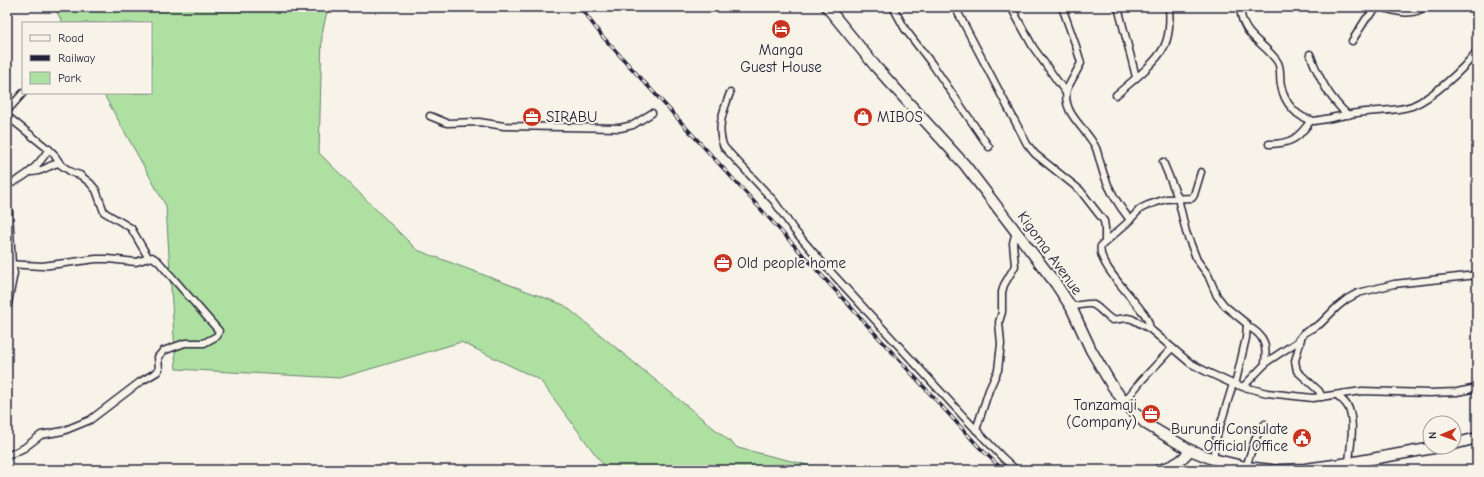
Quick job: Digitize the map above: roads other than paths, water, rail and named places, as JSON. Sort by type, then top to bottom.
[{"type":"main road","name":"Kigoma Avenue","points":[[827,7],[876,67],[965,165],[1016,231],[1071,307],[1091,350],[1111,384],[1124,402],[1146,424],[1190,450],[1213,459],[1246,467],[1272,470]]},
{"type":"main road","points":[[1462,442],[1477,438]]},
{"type":"main road","points":[[1279,470],[1330,468],[1349,462],[1422,450]]},
{"type":"street","points":[[893,7],[905,29],[932,64],[989,147]]},
{"type":"street","points":[[955,7],[1027,144],[1035,154],[1071,182],[1087,198],[1104,221],[1105,242]]},
{"type":"street","points":[[1011,7],[1033,47],[1066,93],[1068,107],[1072,117],[1095,147],[1111,191],[1130,220]]},
{"type":"street","points":[[1062,7],[1081,63],[1066,93]]},
{"type":"street","points":[[1118,7],[1136,77]]},
{"type":"street","points":[[1116,95],[1159,54],[1165,46],[1169,31],[1169,7]]},
{"type":"street","points":[[1240,7],[1240,18],[1247,31],[1278,62],[1280,68],[1281,85],[1290,106],[1298,114],[1314,121],[1348,115],[1403,109],[1420,102],[1449,80],[1477,50]]},
{"type":"street","points":[[1352,41],[1366,19],[1378,7]]},
{"type":"street","points":[[1381,7],[1403,12],[1413,12],[1424,7]]},
{"type":"street","points":[[1310,54],[1317,72],[1331,96],[1348,115]]},
{"type":"street","points":[[730,93],[721,121],[721,139],[724,147],[739,165],[774,201],[794,230],[820,260],[976,430],[1016,470]]},
{"type":"street","points":[[22,94],[8,110],[9,119],[49,149],[59,162],[66,168],[80,175],[90,183],[96,190],[104,212],[131,228],[148,257]]},
{"type":"street","points":[[430,116],[446,123],[479,122],[504,126],[620,128],[633,125],[652,113]]},
{"type":"street","points":[[1269,144],[1280,144],[1294,140],[1311,120]]},
{"type":"street","points":[[7,185],[20,180],[32,172],[49,149]]},
{"type":"street","points":[[32,172],[40,172],[59,162]]},
{"type":"street","points":[[1163,162],[1178,198],[1186,232],[1197,260],[1208,275],[1217,296],[1225,306],[1245,321],[1247,326],[1246,338],[1234,384],[1216,439],[1213,459]]},
{"type":"street","points":[[1150,329],[1142,310],[1116,280],[1103,258],[1100,249],[1101,246],[1140,209],[1166,199],[1192,198],[1201,172]]},
{"type":"street","points":[[7,206],[11,230],[10,264],[14,273],[7,309]]},
{"type":"street","points":[[976,430],[989,390],[998,370],[1001,344],[999,322],[1002,312],[1002,292],[1015,266],[1013,243],[1016,231]]},
{"type":"street","points":[[7,456],[17,452],[42,435],[71,429],[95,417],[125,393],[157,372],[158,357],[163,351],[185,343],[204,343],[217,336],[219,331],[158,261],[152,257],[136,262],[102,259],[42,266],[10,264]]},
{"type":"street","points":[[1243,387],[1277,354],[1293,345],[1302,336],[1320,324],[1348,298],[1358,293],[1394,284],[1477,275]]},
{"type":"street","points":[[1071,307],[1091,303],[1100,308],[1112,320],[1132,319],[1150,329],[1190,362],[1220,379],[1267,393],[1313,398],[1362,390],[1429,393],[1457,392],[1477,388]]},
{"type":"street","points":[[1247,326],[1253,329],[1265,343],[1267,350],[1265,364]]},
{"type":"street","points":[[1302,336],[1296,361],[1297,371],[1319,391],[1322,397]]},
{"type":"street","points":[[1124,402],[1172,348]]},
{"type":"street","points":[[1337,395],[1349,409],[1351,424],[1349,462]]},
{"type":"street","points":[[1246,467],[1256,437],[1265,424]]},
{"type":"street","points":[[1158,470],[1177,463],[1186,457],[1190,450]]},
{"type":"railway","points":[[580,7],[602,36],[979,447],[1003,470]]},
{"type":"place","name":"Manga Guest House","points":[[781,29]]},
{"type":"place","name":"SIRABU","points":[[532,117]]},
{"type":"place","name":"MIBOS","points":[[863,117]]},
{"type":"place","name":"Old people home","points":[[723,263]]},
{"type":"place","name":"Tanzamaji (Company)","points":[[1151,414]]},
{"type":"place","name":"Burundi Consulate Official Office","points":[[1302,438]]}]
